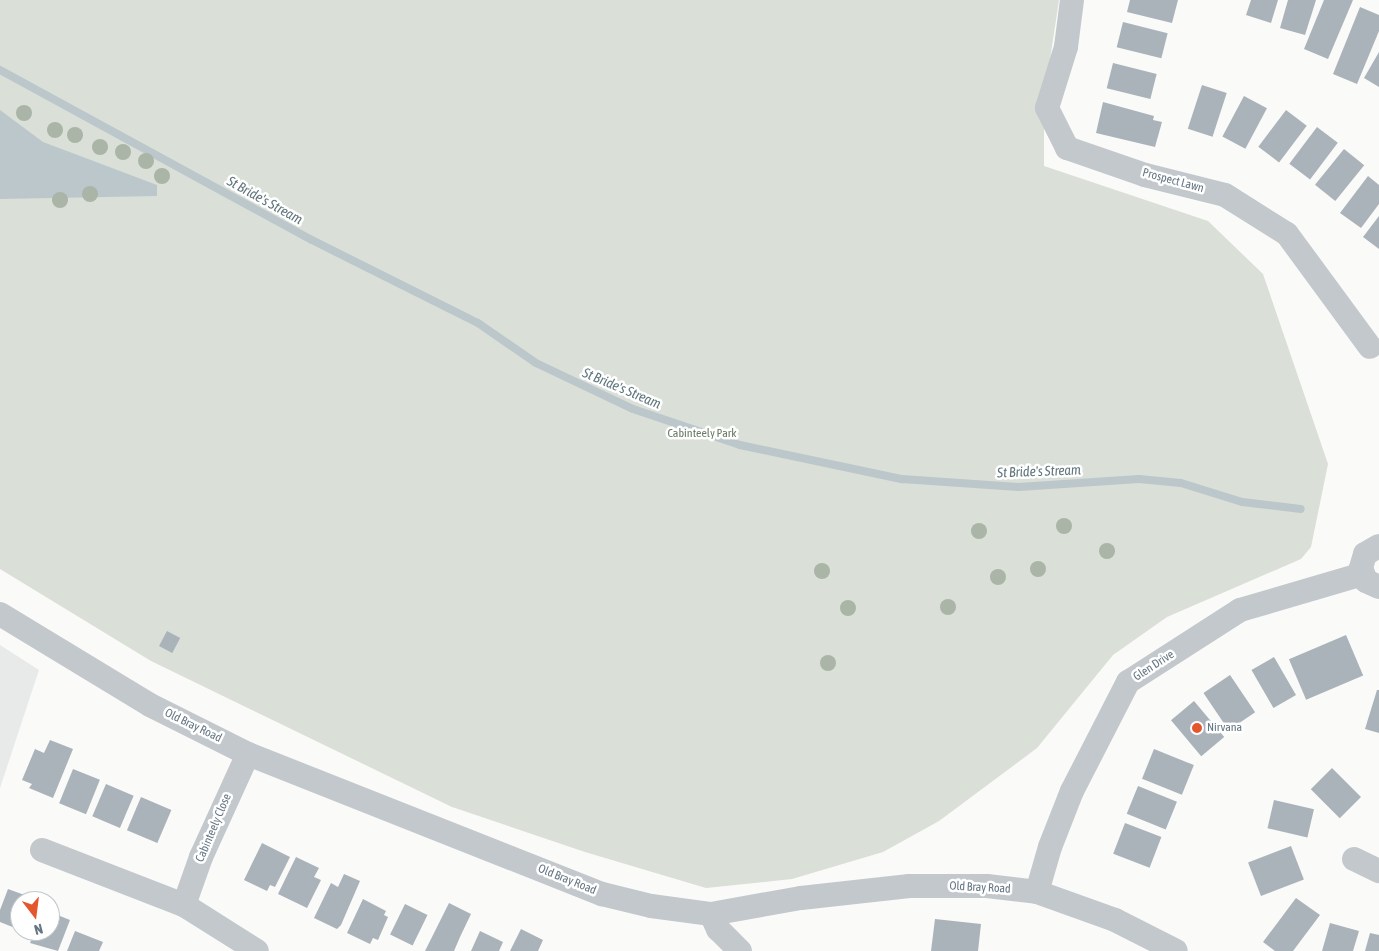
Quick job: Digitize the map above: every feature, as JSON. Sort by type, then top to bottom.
[{"type":"street","name":"Prospect Lawn","points":[[1072,0],[1066,47],[1047,108],[1067,148],[1146,175],[1225,195],[1287,234],[1370,347]]},
{"type":"street","points":[[1371,581],[1365,554],[1379,546]]},
{"type":"street","name":"Glen Drive","points":[[1038,892],[1050,847],[1072,791],[1128,682],[1240,610],[1371,581]]},
{"type":"street","name":"Old Bray Road","points":[[0,614],[142,701],[248,754],[602,894],[651,906],[711,914],[801,898],[909,886],[987,886],[1038,892],[1115,920],[1176,951]]},
{"type":"street","name":"Cabinteely Close","points":[[184,905],[208,840],[248,754]]},
{"type":"street","points":[[42,850],[184,905],[257,951]]},
{"type":"street","points":[[1354,859],[1379,871]]},
{"type":"street","points":[[711,914],[718,929],[740,951]]},
{"type":"shaded area","points":[[0,110],[43,142],[157,185],[157,196],[0,199]]},
{"type":"shaded area","points":[[0,645],[39,670],[0,788]]},
{"type":"green space","name":"Cabinteely Park","points":[[0,0],[1059,0],[1044,99],[1044,166],[1208,221],[1263,274],[1328,464],[1311,547],[1301,559],[1167,617],[1113,655],[1037,748],[939,821],[883,852],[792,879],[706,888],[585,852],[452,807],[151,661],[0,569]]},
{"type":"building","points":[[1130,0],[1178,0],[1172,23],[1127,12]]},
{"type":"building","points":[[1251,0],[1278,0],[1271,23],[1246,15]]},
{"type":"building","points":[[1288,0],[1316,0],[1305,35],[1280,28]]},
{"type":"building","points":[[1324,0],[1353,0],[1328,59],[1304,49]]},
{"type":"building","points":[[1360,7],[1379,15],[1379,31],[1357,84],[1333,74]]},
{"type":"building","points":[[1123,22],[1168,33],[1161,58],[1117,47]]},
{"type":"building","points":[[1379,52],[1379,87],[1364,78]]},
{"type":"building","points":[[1113,63],[1157,74],[1150,99],[1107,88]]},
{"type":"building","points":[[1202,85],[1227,93],[1213,137],[1188,129]]},
{"type":"building","points":[[1244,96],[1267,108],[1245,149],[1222,137]]},
{"type":"building","points":[[1103,102],[1154,116],[1153,120],[1162,122],[1155,147],[1096,133]]},
{"type":"building","points":[[1286,110],[1307,126],[1279,162],[1258,147]]},
{"type":"building","points":[[1317,127],[1338,143],[1310,179],[1289,164]]},
{"type":"building","points":[[1344,149],[1364,165],[1335,201],[1315,185]]},
{"type":"building","points":[[1368,176],[1379,185],[1379,204],[1361,228],[1340,213]]},
{"type":"building","points":[[1379,216],[1379,249],[1363,237]]},
{"type":"building","points":[[167,631],[180,638],[172,653],[159,646]]},
{"type":"building","points":[[1346,635],[1363,676],[1306,700],[1289,659]]},
{"type":"building","points":[[1274,657],[1296,695],[1273,708],[1251,670]]},
{"type":"building","points":[[1230,675],[1255,712],[1229,730],[1203,693]]},
{"type":"building","points":[[1377,690],[1379,690],[1379,733],[1365,729]]},
{"type":"building","name":"Nirvana","points":[[1194,701],[1224,737],[1201,756],[1171,720]]},
{"type":"building","points":[[50,740],[73,749],[53,798],[29,788],[32,784],[22,780],[35,749],[44,753]]},
{"type":"building","points":[[1154,749],[1194,765],[1182,795],[1142,779]]},
{"type":"building","points":[[1332,768],[1361,797],[1340,818],[1311,789]]},
{"type":"building","points":[[73,769],[100,780],[86,814],[59,803]]},
{"type":"building","points":[[106,784],[134,796],[120,828],[92,816]]},
{"type":"building","points":[[1138,786],[1177,802],[1166,830],[1127,814]]},
{"type":"building","points":[[141,797],[171,810],[157,843],[127,830]]},
{"type":"building","points":[[1274,800],[1314,809],[1307,837],[1267,828]]},
{"type":"building","points":[[1125,823],[1161,837],[1150,868],[1113,854]]},
{"type":"building","points":[[262,843],[290,857],[275,887],[270,885],[267,891],[244,880]]},
{"type":"building","points":[[1291,846],[1304,880],[1261,896],[1248,862]]},
{"type":"building","points":[[296,857],[319,868],[314,877],[321,880],[307,908],[278,894]]},
{"type":"building","points":[[344,874],[360,881],[341,925],[337,929],[314,918],[331,883],[338,887]]},
{"type":"building","points":[[8,889],[14,891],[10,891],[10,926],[0,922],[0,910]]},
{"type":"building","points":[[1296,898],[1320,915],[1293,951],[1275,951],[1263,942]]},
{"type":"building","points":[[363,899],[386,911],[384,915],[388,917],[378,940],[373,938],[370,944],[347,933]]},
{"type":"building","points":[[449,903],[471,914],[454,951],[425,951]]},
{"type":"building","points":[[405,904],[427,915],[413,946],[390,935]]},
{"type":"building","points":[[60,916],[70,920],[58,951],[30,943],[31,941],[60,941]]},
{"type":"building","points":[[935,919],[981,924],[978,951],[931,951]]},
{"type":"building","points":[[1330,923],[1359,931],[1353,951],[1322,951]]},
{"type":"building","points":[[521,929],[543,940],[538,951],[510,951]]},
{"type":"building","points":[[75,931],[103,942],[99,951],[67,951]]},
{"type":"building","points":[[480,931],[503,942],[499,951],[471,951]]},
{"type":"building","points":[[1370,933],[1379,935],[1379,951],[1365,951]]},
{"type":"waterway","name":"St Bride's Stream","points":[[0,70],[312,240],[478,323],[536,363],[633,409],[740,445],[902,479],[1019,487],[1139,479],[1181,483],[1242,502],[1301,509]]},
{"type":"place","name":"Nirvana","points":[[1197,728]]}]
